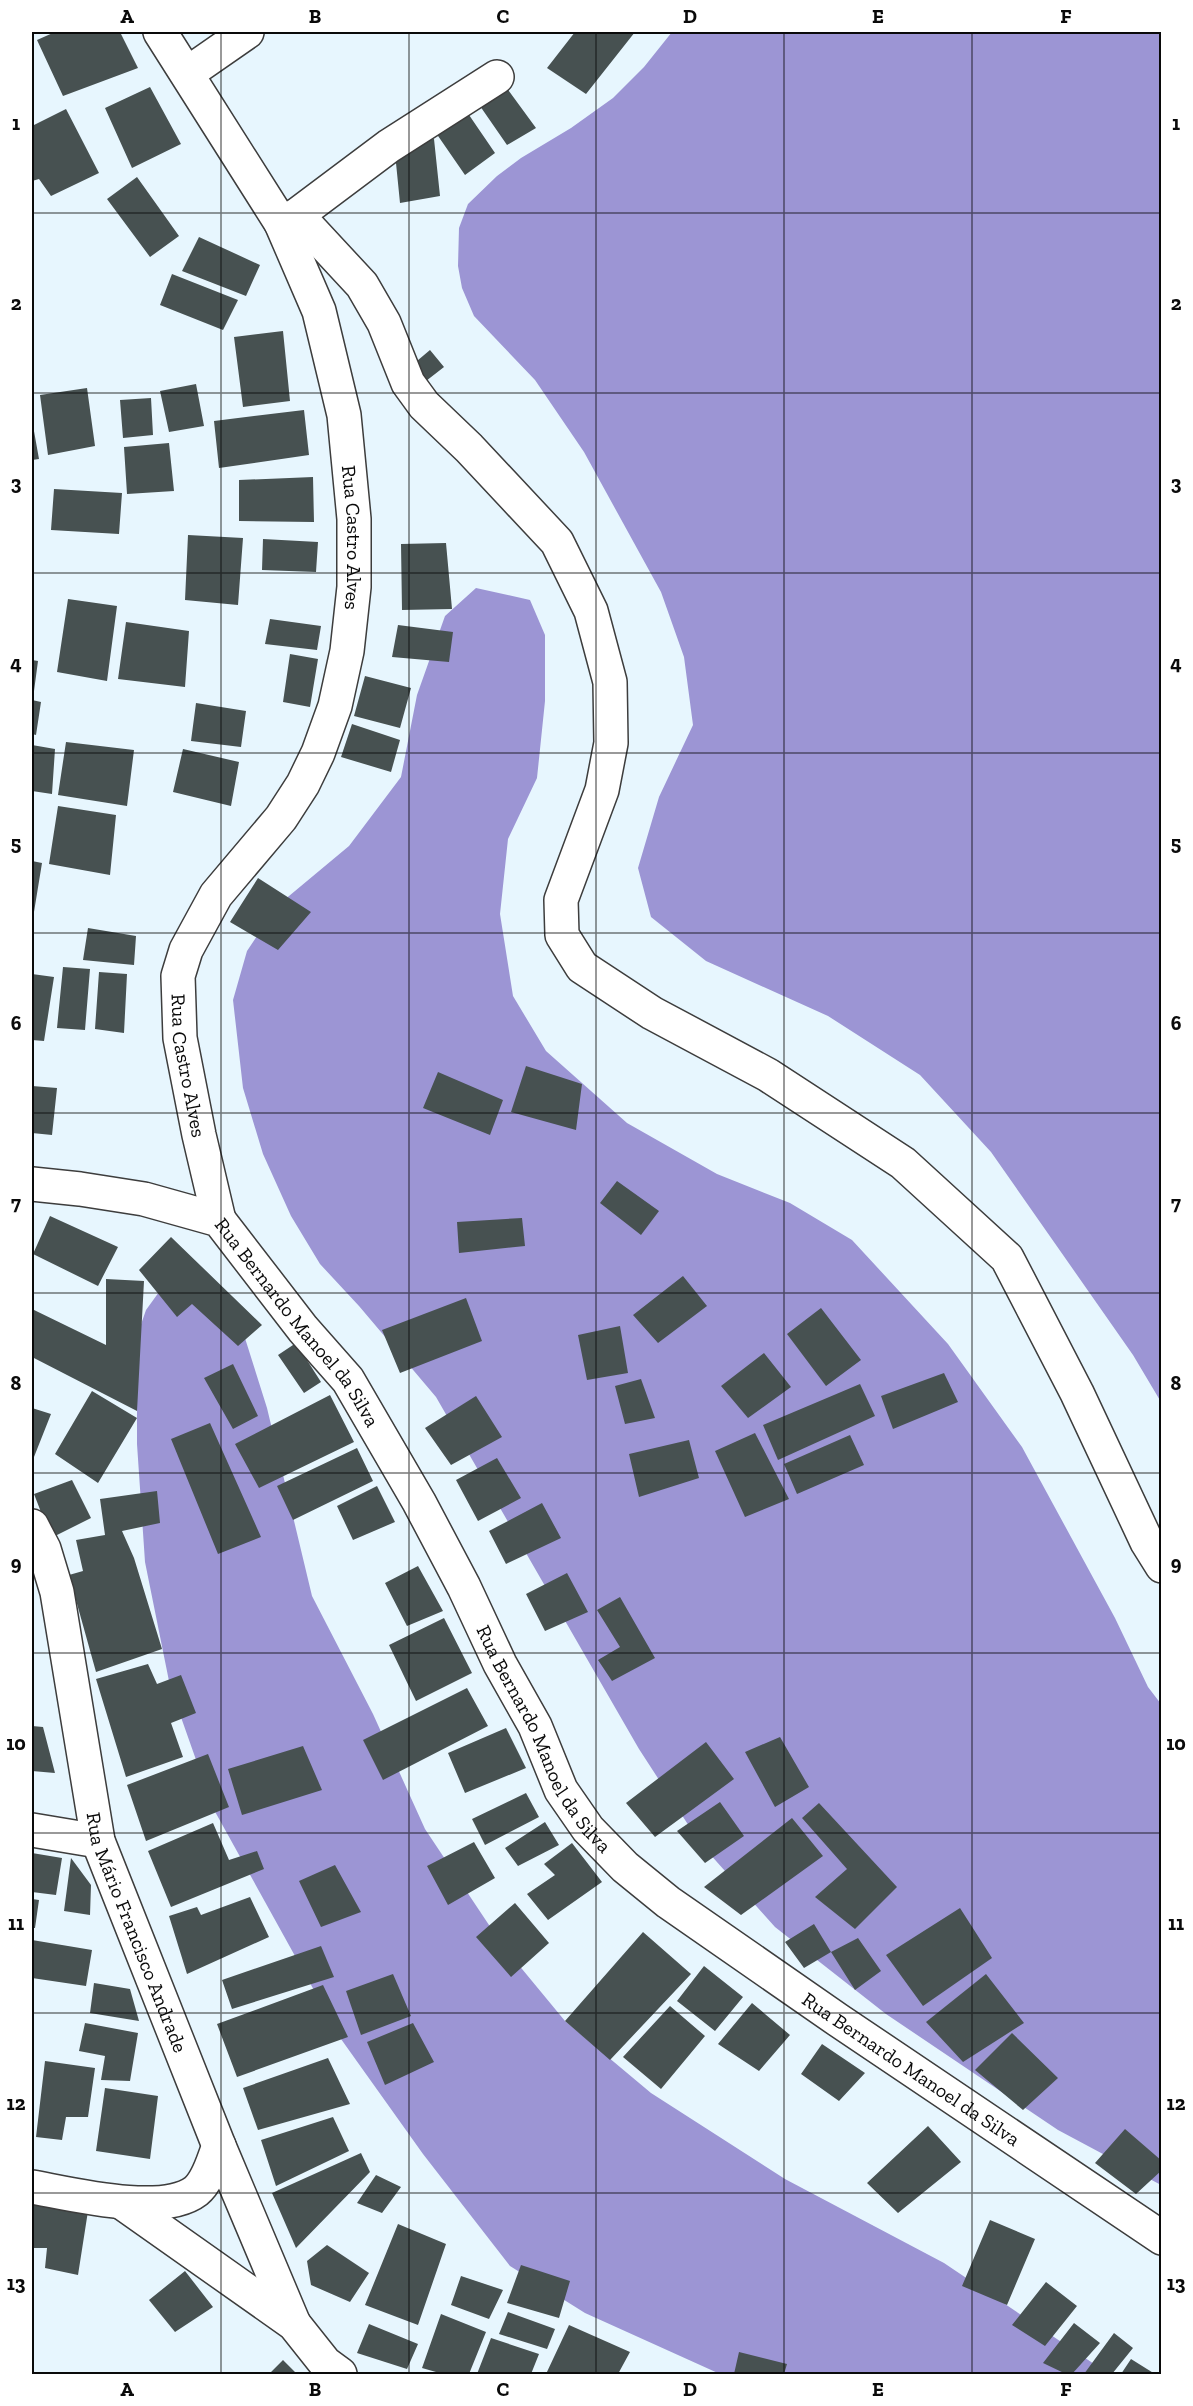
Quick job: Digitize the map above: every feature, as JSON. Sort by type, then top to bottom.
[{"type":"street","name":"Rua Castro Alves","points":[[160,32],[289,219],[319,310],[344,415],[354,519],[354,587],[344,662],[335,706],[318,753],[303,784],[281,818],[216,895],[186,950],[178,976],[180,1038],[199,1136],[219,1220]]},
{"type":"street","points":[[188,73],[247,32]]},
{"type":"street","points":[[497,76],[389,146],[289,219],[362,285],[384,323],[408,383],[424,405],[469,448],[557,542],[591,611],[610,682],[611,743],[602,790],[561,900],[561,935],[582,967],[652,1013],[768,1075],[903,1163],[1007,1258],[1077,1393],[1147,1542],[1161,1566]]},
{"type":"street","name":"Rua Bernardo Manoel da Silva","points":[[32,1184],[80,1189],[144,1200],[219,1220],[303,1329],[348,1380],[419,1502],[464,1587],[500,1664],[535,1726],[561,1790],[588,1829],[625,1867],[668,1902],[1161,2238]]},
{"type":"street","name":"Rua Mário Francisco Andrade","points":[[32,1526],[44,1550],[57,1592],[98,1840],[219,2146],[294,2324]]},
{"type":"street","points":[[32,1830],[98,1840]]},
{"type":"street","points":[[32,2187],[124,2204],[168,2201],[195,2192],[206,2178],[219,2146]]},
{"type":"street","points":[[124,2204],[294,2324],[325,2363],[340,2374]]},
{"type":"shaded area","points":[[672,32],[1161,32],[1161,1402],[1133,1355],[991,1152],[920,1075],[828,1016],[706,961],[651,917],[638,868],[659,797],[693,725],[684,657],[661,592],[584,452],[535,380],[474,316],[462,288],[458,266],[459,228],[468,204],[497,176],[521,158],[571,128],[613,98],[644,67]]},
{"type":"shaded area","points":[[476,588],[530,600],[545,635],[545,701],[537,778],[508,839],[500,914],[513,996],[546,1051],[627,1123],[717,1174],[790,1203],[852,1240],[948,1344],[1022,1447],[1115,1618],[1148,1687],[1161,1704],[1161,2185],[1058,2130],[886,2014],[775,1927],[700,1843],[639,1749],[436,1397],[320,1264],[291,1216],[263,1154],[243,1088],[233,1000],[247,951],[277,906],[349,846],[401,777],[417,695],[445,616]]},
{"type":"shaded area","points":[[159,1292],[238,1316],[267,1408],[312,1596],[373,1714],[425,1829],[503,1946],[565,2021],[651,2093],[785,2179],[944,2263],[1109,2374],[720,2374],[585,2313],[510,2266],[423,2154],[341,2039],[213,1808],[170,1686],[145,1562],[137,1444],[137,1336],[146,1310]]},
{"type":"building","points":[[55,32],[120,32],[138,68],[63,96],[37,40]]},
{"type":"building","points":[[575,32],[635,32],[586,94],[547,68]]},
{"type":"building","points":[[150,87],[181,144],[132,168],[105,108]]},
{"type":"building","points":[[506,87],[536,128],[507,145],[480,106]]},
{"type":"building","points":[[66,109],[99,173],[51,196],[39,179],[32,181],[32,126]]},
{"type":"building","points":[[467,112],[495,153],[465,175],[436,133]]},
{"type":"building","points":[[434,139],[440,196],[400,203],[394,143]]},
{"type":"building","points":[[137,177],[179,236],[150,257],[107,199]]},
{"type":"building","points":[[199,237],[260,265],[246,296],[182,271]]},
{"type":"building","points":[[172,274],[238,300],[223,330],[160,305]]},
{"type":"building","points":[[283,331],[290,401],[243,407],[234,337]]},
{"type":"building","points":[[430,350],[444,367],[426,381],[411,366]]},
{"type":"building","points":[[196,384],[204,426],[169,432],[160,391]]},
{"type":"building","points":[[87,388],[95,446],[48,455],[40,395]]},
{"type":"building","points":[[151,398],[153,435],[123,438],[120,400]]},
{"type":"building","points":[[304,410],[309,455],[219,468],[214,421]]},
{"type":"building","points":[[32,420],[39,459],[32,460]]},
{"type":"building","points":[[169,443],[174,491],[127,494],[124,447]]},
{"type":"building","points":[[313,477],[314,522],[239,521],[239,480]]},
{"type":"building","points":[[54,489],[122,493],[119,534],[51,530]]},
{"type":"building","points":[[188,535],[243,538],[238,605],[185,600]]},
{"type":"building","points":[[263,539],[318,542],[316,572],[262,570]]},
{"type":"building","points":[[446,543],[452,609],[402,610],[401,544]]},
{"type":"building","points":[[68,599],[117,606],[107,681],[57,672]]},
{"type":"building","points":[[270,619],[321,626],[317,650],[265,644]]},
{"type":"building","points":[[126,622],[189,631],[185,687],[118,679]]},
{"type":"building","points":[[398,625],[453,632],[449,662],[392,657]]},
{"type":"building","points":[[290,654],[318,659],[310,707],[283,702]]},
{"type":"building","points":[[32,660],[38,661],[34,691],[32,690]]},
{"type":"building","points":[[365,676],[411,688],[400,728],[354,716]]},
{"type":"building","points":[[32,700],[41,702],[36,735],[32,734]]},
{"type":"building","points":[[196,703],[246,711],[241,747],[191,741]]},
{"type":"building","points":[[352,724],[400,740],[391,772],[341,757]]},
{"type":"building","points":[[66,742],[134,750],[127,806],[58,795]]},
{"type":"building","points":[[32,745],[55,749],[52,794],[32,791]]},
{"type":"building","points":[[183,749],[239,762],[231,806],[173,792]]},
{"type":"building","points":[[58,806],[116,815],[110,875],[49,864]]},
{"type":"building","points":[[32,861],[42,863],[33,918],[32,918]]},
{"type":"building","points":[[258,878],[311,912],[278,950],[230,922]]},
{"type":"building","points":[[88,928],[136,936],[134,965],[83,960]]},
{"type":"building","points":[[63,967],[90,969],[85,1030],[57,1028]]},
{"type":"building","points":[[99,972],[127,974],[124,1033],[95,1029]]},
{"type":"building","points":[[32,974],[54,977],[44,1041],[32,1040]]},
{"type":"building","points":[[526,1066],[582,1084],[576,1130],[511,1112]]},
{"type":"building","points":[[438,1072],[503,1100],[490,1135],[423,1108]]},
{"type":"building","points":[[32,1086],[57,1088],[52,1135],[32,1133]]},
{"type":"building","points":[[617,1181],[659,1211],[641,1235],[600,1203]]},
{"type":"building","points":[[50,1216],[118,1247],[98,1286],[33,1254]]},
{"type":"building","points":[[522,1218],[525,1246],[459,1253],[457,1222]]},
{"type":"building","points":[[171,1237],[262,1325],[238,1346],[192,1304],[177,1317],[139,1270]]},
{"type":"building","points":[[683,1276],[707,1306],[658,1343],[633,1315]]},
{"type":"building","points":[[106,1279],[144,1281],[137,1411],[32,1357],[32,1309],[106,1345]]},
{"type":"building","points":[[466,1298],[482,1341],[400,1373],[382,1330]]},
{"type":"building","points":[[821,1308],[861,1360],[826,1386],[787,1334]]},
{"type":"building","points":[[620,1326],[628,1373],[587,1380],[578,1335]]},
{"type":"building","points":[[296,1343],[321,1382],[304,1393],[278,1355]]},
{"type":"building","points":[[764,1353],[791,1387],[748,1418],[721,1386]]},
{"type":"building","points":[[233,1364],[258,1416],[233,1429],[204,1378]]},
{"type":"building","points":[[944,1373],[958,1402],[893,1429],[881,1396]]},
{"type":"building","points":[[641,1379],[655,1418],[625,1424],[615,1386]]},
{"type":"building","points":[[860,1384],[875,1416],[778,1460],[763,1425]]},
{"type":"building","points":[[92,1391],[137,1418],[98,1483],[55,1454]]},
{"type":"building","points":[[330,1395],[354,1442],[259,1488],[235,1444]]},
{"type":"building","points":[[476,1396],[502,1437],[451,1465],[425,1428]]},
{"type":"building","points":[[32,1408],[51,1414],[32,1462]]},
{"type":"building","points":[[210,1423],[261,1537],[218,1554],[171,1439]]},
{"type":"building","points":[[755,1433],[789,1499],[745,1517],[715,1451]]},
{"type":"building","points":[[850,1435],[864,1465],[797,1494],[784,1464]]},
{"type":"building","points":[[689,1440],[699,1478],[639,1497],[629,1454]]},
{"type":"building","points":[[357,1448],[373,1481],[293,1520],[277,1486]]},
{"type":"building","points":[[497,1458],[521,1498],[478,1521],[456,1480]]},
{"type":"building","points":[[72,1480],[91,1518],[51,1538],[34,1494]]},
{"type":"building","points":[[377,1486],[395,1522],[353,1540],[337,1506]]},
{"type":"building","points":[[157,1491],[160,1523],[122,1531],[134,1558],[162,1649],[96,1672],[69,1575],[83,1571],[76,1540],[105,1535],[100,1499]]},
{"type":"building","points":[[542,1503],[561,1538],[506,1564],[489,1531]]},
{"type":"building","points":[[418,1566],[443,1611],[407,1626],[385,1583]]},
{"type":"building","points":[[567,1573],[588,1612],[545,1631],[526,1594]]},
{"type":"building","points":[[620,1597],[655,1658],[612,1681],[598,1660],[620,1647],[597,1610]]},
{"type":"building","points":[[444,1618],[472,1673],[416,1701],[389,1645]]},
{"type":"building","points":[[148,1664],[157,1684],[181,1675],[196,1713],[171,1723],[183,1757],[126,1777],[96,1679]]},
{"type":"building","points":[[467,1688],[488,1726],[383,1780],[363,1740]]},
{"type":"building","points":[[32,1726],[43,1727],[55,1773],[32,1771]]},
{"type":"building","points":[[506,1728],[526,1768],[465,1793],[448,1753]]},
{"type":"building","points":[[780,1737],[809,1787],[775,1807],[745,1752]]},
{"type":"building","points":[[706,1742],[734,1779],[655,1837],[626,1803]]},
{"type":"building","points":[[303,1746],[322,1790],[242,1815],[228,1769]]},
{"type":"building","points":[[208,1754],[229,1807],[146,1841],[127,1785]]},
{"type":"building","points":[[526,1793],[539,1817],[485,1845],[472,1819]]},
{"type":"building","points":[[720,1802],[744,1836],[705,1863],[677,1831]]},
{"type":"building","points":[[819,1803],[897,1887],[855,1929],[815,1897],[847,1869],[802,1818]]},
{"type":"building","points":[[792,1818],[823,1856],[741,1915],[704,1887]]},
{"type":"building","points":[[545,1822],[559,1845],[518,1866],[505,1848]]},
{"type":"building","points":[[213,1823],[229,1860],[257,1851],[264,1869],[171,1907],[148,1851]]},
{"type":"building","points":[[474,1842],[495,1878],[448,1905],[427,1866]]},
{"type":"building","points":[[572,1843],[602,1882],[548,1920],[527,1894],[555,1875],[544,1864]]},
{"type":"building","points":[[32,1853],[62,1858],[56,1895],[32,1892]]},
{"type":"building","points":[[71,1858],[91,1885],[90,1915],[64,1911]]},
{"type":"building","points":[[335,1865],[361,1912],[321,1927],[299,1881]]},
{"type":"building","points":[[250,1897],[269,1937],[187,1974],[169,1916],[197,1907],[201,1915]]},
{"type":"building","points":[[32,1899],[39,1900],[35,1928],[32,1928]]},
{"type":"building","points":[[515,1903],[549,1943],[511,1977],[476,1937]]},
{"type":"building","points":[[960,1908],[992,1958],[923,2006],[886,1955]]},
{"type":"building","points":[[814,1924],[831,1952],[804,1968],[785,1942]]},
{"type":"building","points":[[643,1932],[691,1974],[610,2060],[565,2021]]},
{"type":"building","points":[[858,1938],[881,1971],[855,1990],[831,1952]]},
{"type":"building","points":[[32,1940],[92,1950],[86,1986],[32,1978]]},
{"type":"building","points":[[321,1946],[334,1977],[232,2009],[222,1980]]},
{"type":"building","points":[[704,1966],[743,1997],[715,2031],[677,2001]]},
{"type":"building","points":[[393,1974],[411,2016],[361,2035],[346,1991]]},
{"type":"building","points":[[986,1974],[1024,2023],[963,2062],[926,2022]]},
{"type":"building","points":[[94,1983],[130,1989],[139,2021],[90,2013]]},
{"type":"building","points":[[323,1985],[348,2037],[237,2077],[217,2024]]},
{"type":"building","points":[[752,2003],[790,2035],[759,2071],[718,2044]]},
{"type":"building","points":[[670,2006],[705,2036],[661,2089],[623,2057]]},
{"type":"building","points":[[85,2023],[138,2033],[130,2081],[101,2080],[105,2056],[79,2051]]},
{"type":"building","points":[[413,2023],[434,2062],[385,2085],[367,2042]]},
{"type":"building","points":[[1012,2033],[1058,2078],[1023,2110],[975,2070]]},
{"type":"building","points":[[822,2044],[865,2073],[839,2101],[801,2074]]},
{"type":"building","points":[[328,2058],[350,2104],[258,2130],[243,2088]]},
{"type":"building","points":[[45,2061],[95,2068],[88,2117],[66,2117],[62,2140],[36,2137]]},
{"type":"building","points":[[105,2088],[158,2096],[150,2159],[96,2151]]},
{"type":"building","points":[[333,2117],[349,2151],[276,2186],[261,2140]]},
{"type":"building","points":[[928,2126],[961,2162],[898,2213],[867,2183]]},
{"type":"building","points":[[1125,2129],[1162,2161],[1162,2170],[1136,2194],[1095,2163]]},
{"type":"building","points":[[361,2153],[370,2172],[296,2248],[272,2193]]},
{"type":"building","points":[[376,2175],[401,2187],[382,2213],[357,2203]]},
{"type":"building","points":[[33,2202],[88,2211],[78,2275],[45,2268],[47,2248],[32,2248]]},
{"type":"building","points":[[990,2220],[1035,2239],[1007,2305],[962,2286]]},
{"type":"building","points":[[398,2224],[446,2244],[418,2325],[365,2305]]},
{"type":"building","points":[[327,2245],[369,2273],[350,2302],[311,2285],[307,2261]]},
{"type":"building","points":[[521,2265],[570,2281],[559,2318],[507,2303]]},
{"type":"building","points":[[185,2271],[213,2307],[175,2332],[149,2300]]},
{"type":"building","points":[[461,2276],[503,2290],[489,2319],[451,2305]]},
{"type":"building","points":[[1046,2282],[1077,2306],[1045,2346],[1012,2325]]},
{"type":"building","points":[[508,2312],[555,2329],[547,2349],[499,2334]]},
{"type":"building","points":[[441,2314],[486,2332],[469,2374],[443,2374],[422,2368]]},
{"type":"building","points":[[1074,2323],[1100,2343],[1072,2374],[1066,2374],[1043,2363]]},
{"type":"building","points":[[369,2324],[418,2344],[407,2369],[357,2353]]},
{"type":"building","points":[[569,2325],[630,2352],[618,2374],[546,2374]]},
{"type":"building","points":[[1114,2333],[1133,2348],[1112,2374],[1084,2374]]},
{"type":"building","points":[[491,2338],[539,2354],[531,2374],[477,2374]]},
{"type":"building","points":[[739,2352],[787,2364],[784,2374],[734,2374]]},
{"type":"building","points":[[1131,2359],[1155,2374],[1121,2374]]},
{"type":"building","points":[[283,2360],[297,2374],[269,2374]]}]
